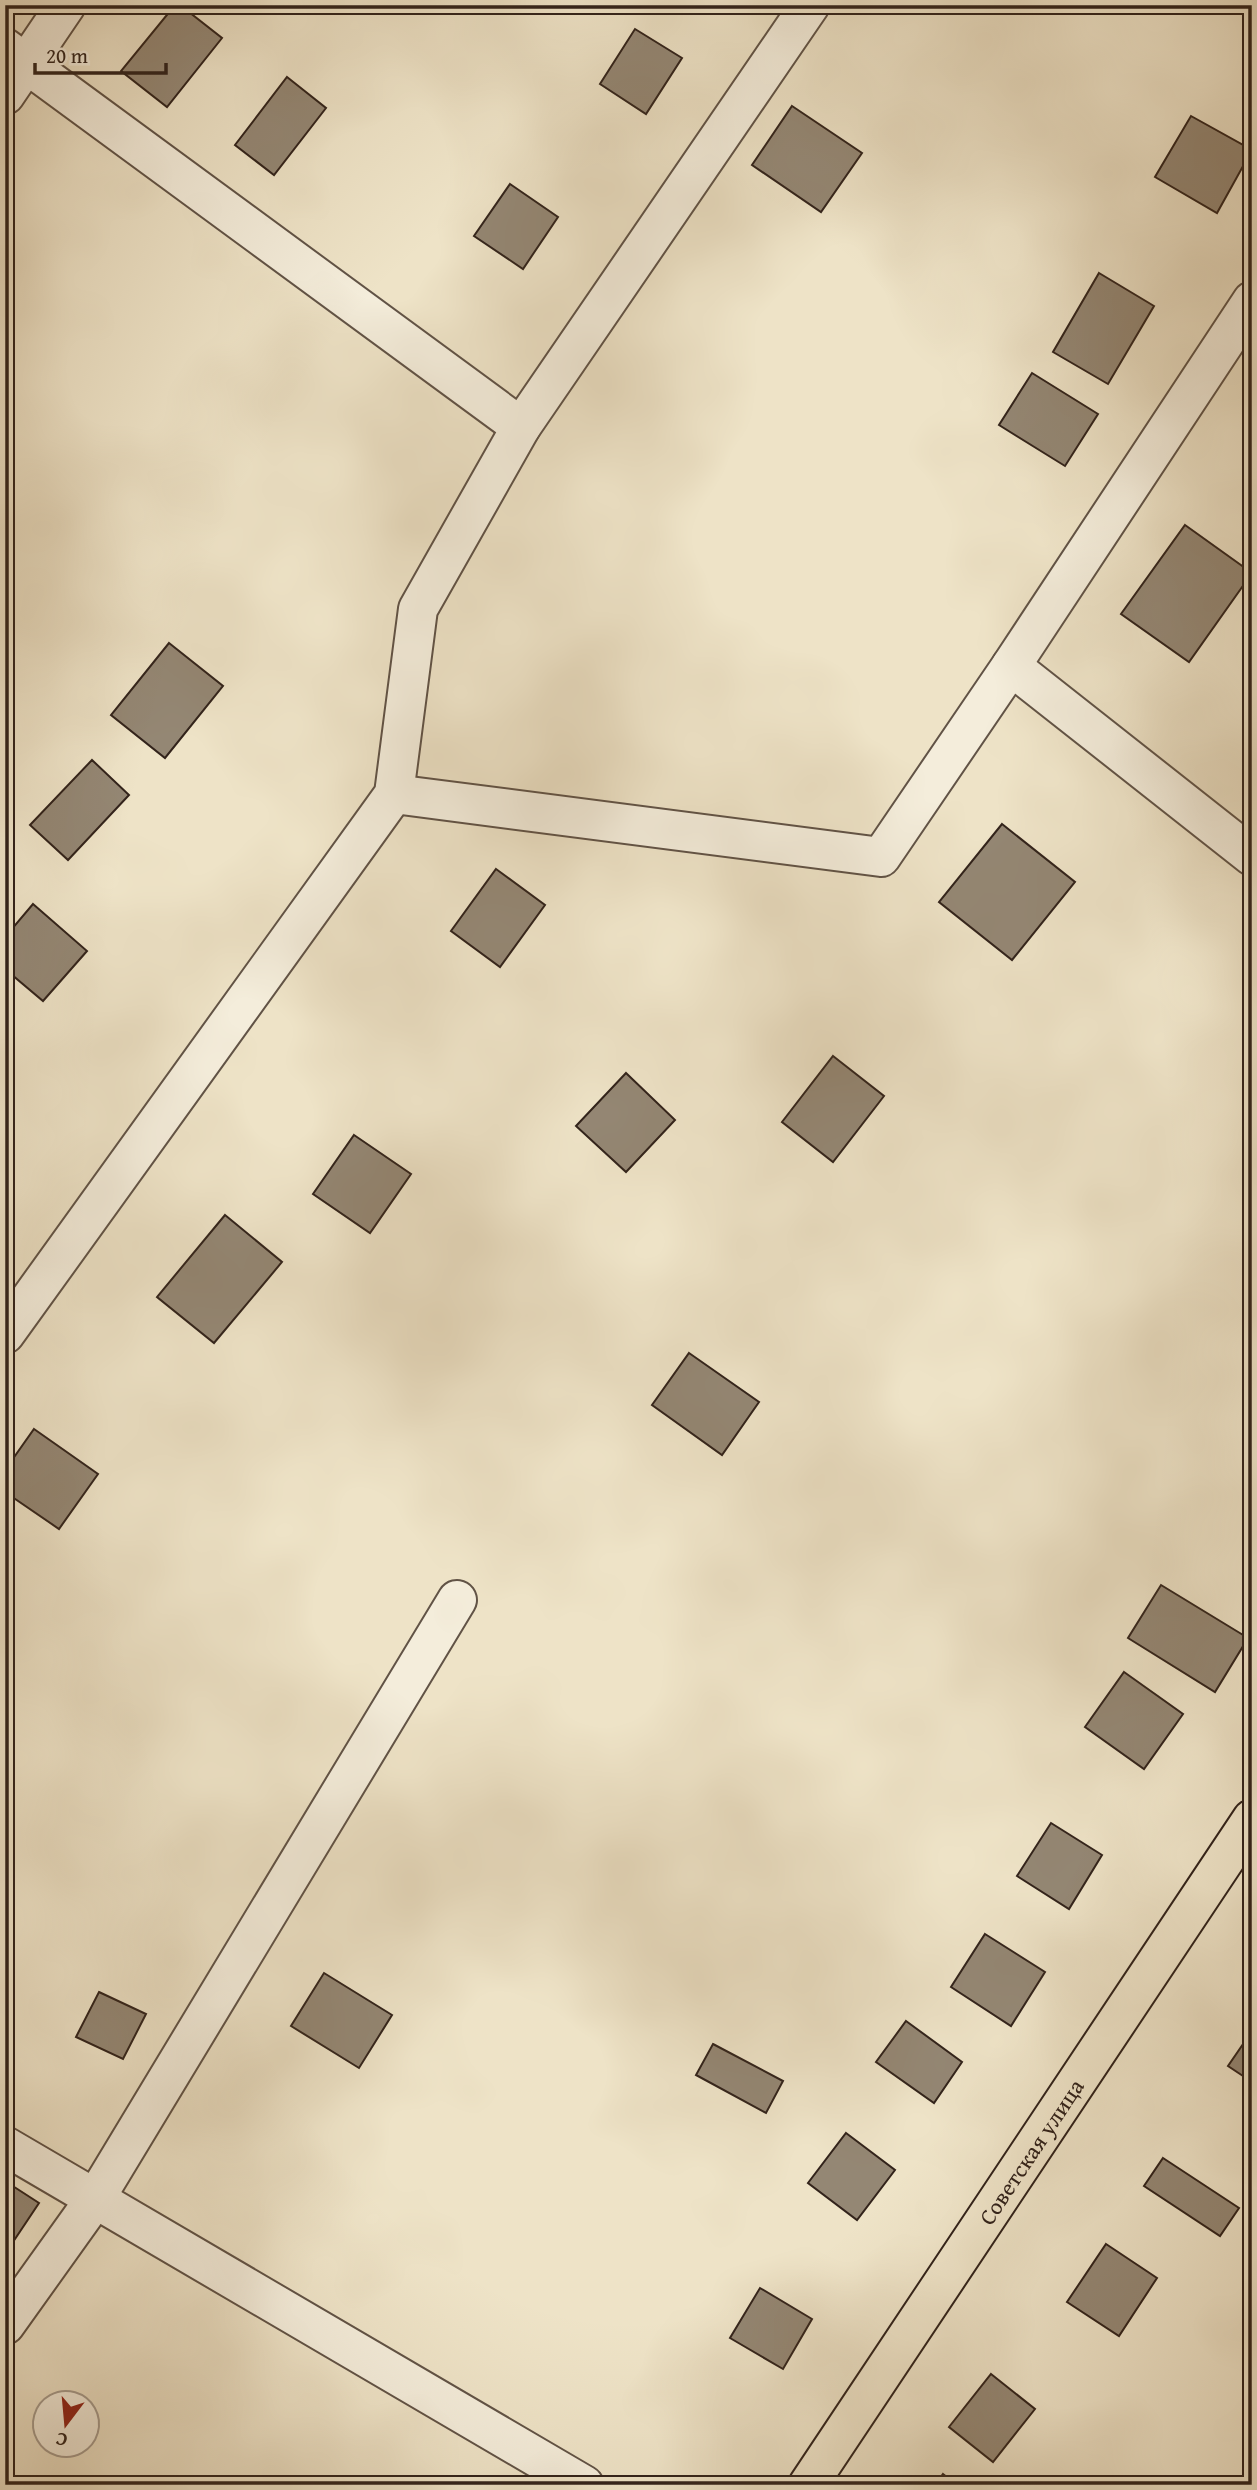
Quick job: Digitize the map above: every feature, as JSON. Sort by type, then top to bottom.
[{"type":"main road","name":"Советская улица","points":[[808,2485],[1252,1819]]},
{"type":"street","points":[[5,95],[16,56],[66,5]]},
{"type":"street","points":[[5,1334],[394,794],[418,609],[521,427],[810,5]]},
{"type":"street","points":[[16,56],[521,427]]},
{"type":"street","points":[[394,794],[881,858],[1252,301]]},
{"type":"street","points":[[1011,666],[1252,856]]},
{"type":"street","points":[[5,2325],[95,2199],[457,1600]]},
{"type":"street","points":[[5,2146],[584,2485]]},
{"type":"building","points":[[175,5],[180,5],[222,38],[167,107],[121,71]]},
{"type":"building","points":[[635,29],[682,58],[646,114],[600,84]]},
{"type":"building","points":[[287,77],[326,108],[274,175],[235,145]]},
{"type":"building","points":[[792,106],[862,153],[821,212],[752,165]]},
{"type":"building","points":[[1191,116],[1252,150],[1217,213],[1155,177]]},
{"type":"building","points":[[510,184],[558,217],[523,269],[474,236]]},
{"type":"building","points":[[1099,273],[1154,306],[1108,384],[1053,352]]},
{"type":"building","points":[[1032,373],[1098,414],[1065,466],[999,425]]},
{"type":"building","points":[[1185,525],[1252,573],[1189,662],[1121,614]]},
{"type":"building","points":[[169,643],[223,686],[165,758],[111,715]]},
{"type":"building","points":[[92,760],[129,795],[68,860],[30,825]]},
{"type":"building","points":[[1002,824],[1075,882],[1012,960],[939,902]]},
{"type":"building","points":[[496,869],[545,905],[500,967],[451,931]]},
{"type":"building","points":[[33,904],[87,951],[43,1001],[5,969],[5,937]]},
{"type":"building","points":[[833,1056],[884,1096],[833,1162],[782,1122]]},
{"type":"building","points":[[626,1073],[675,1120],[626,1172],[576,1126]]},
{"type":"building","points":[[354,1135],[411,1174],[370,1233],[313,1194]]},
{"type":"building","points":[[225,1215],[282,1262],[214,1343],[157,1297]]},
{"type":"building","points":[[689,1353],[759,1402],[722,1455],[652,1405]]},
{"type":"building","points":[[34,1429],[98,1474],[59,1529],[5,1492],[5,1470]]},
{"type":"building","points":[[1161,1585],[1248,1638],[1215,1692],[1128,1638]]},
{"type":"building","points":[[1124,1672],[1183,1714],[1144,1769],[1085,1727]]},
{"type":"building","points":[[1051,1823],[1102,1855],[1069,1909],[1017,1876]]},
{"type":"building","points":[[985,1934],[1045,1972],[1011,2026],[951,1987]]},
{"type":"building","points":[[324,1973],[392,2015],[359,2068],[291,2026]]},
{"type":"building","points":[[99,1992],[146,2014],[123,2059],[76,2037]]},
{"type":"building","points":[[906,2021],[962,2062],[934,2103],[876,2062]]},
{"type":"building","points":[[1252,2031],[1252,2082],[1228,2066]]},
{"type":"building","points":[[713,2044],[783,2081],[766,2113],[696,2075]]},
{"type":"building","points":[[846,2133],[895,2170],[857,2220],[808,2183]]},
{"type":"building","points":[[1163,2158],[1239,2208],[1220,2236],[1144,2186]]},
{"type":"building","points":[[5,2181],[39,2203],[5,2254]]},
{"type":"building","points":[[1106,2244],[1157,2278],[1119,2336],[1067,2302]]},
{"type":"building","points":[[760,2288],[812,2319],[783,2369],[730,2338]]},
{"type":"building","points":[[991,2374],[1035,2409],[993,2462],[949,2427]]},
{"type":"building","points":[[943,2474],[957,2485],[935,2485]]}]
